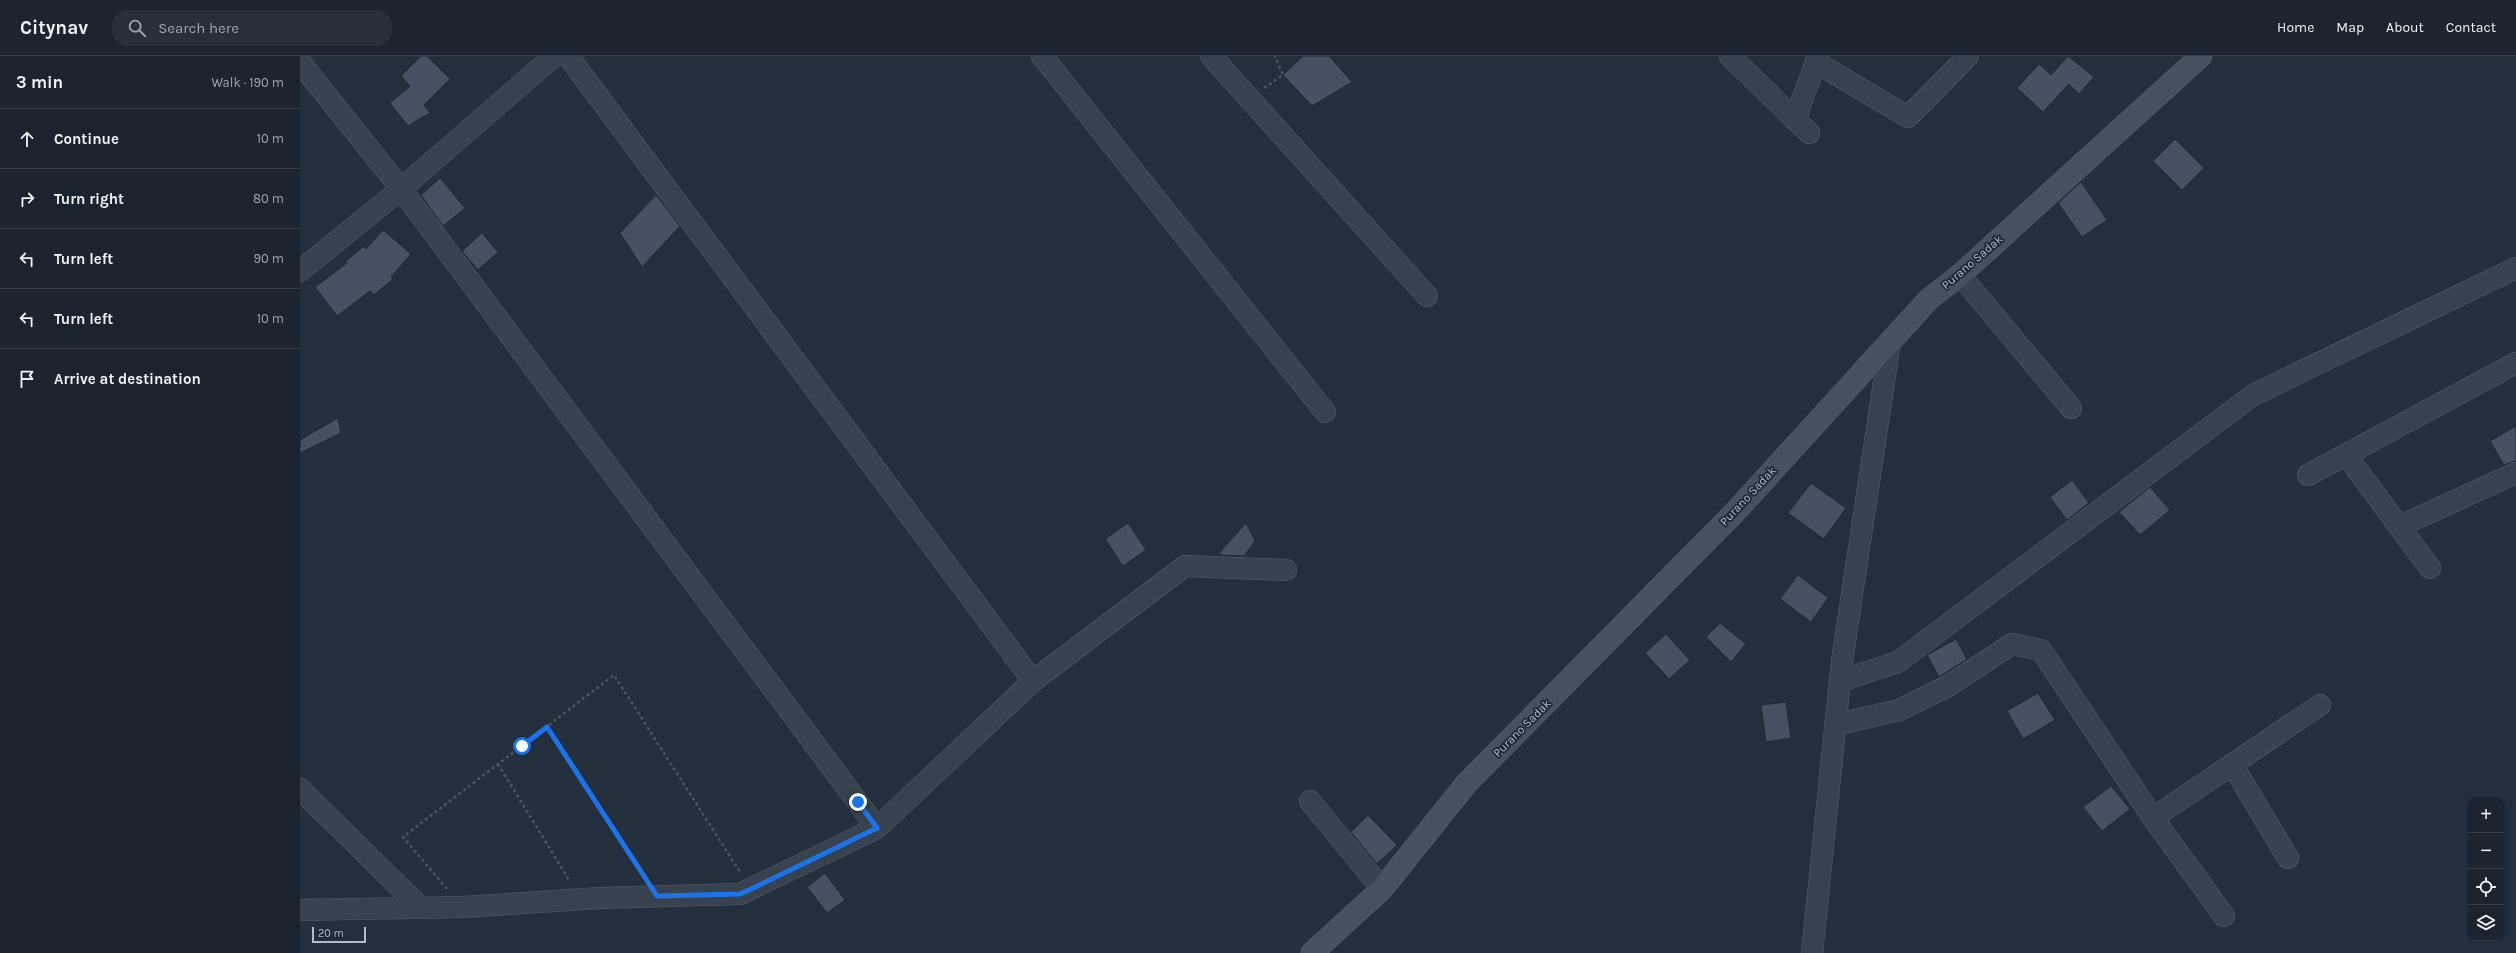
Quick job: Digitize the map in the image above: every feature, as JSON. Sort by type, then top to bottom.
[{"type":"main road","name":"Purano Sadak","points":[[1312,953],[1382,889],[1466,784],[1735,512],[1929,299],[1960,275],[2201,56]]},
{"type":"street","points":[[300,271],[402,189],[554,56]]},
{"type":"street","points":[[568,56],[1033,681]]},
{"type":"street","points":[[1042,56],[1325,412]]},
{"type":"street","points":[[1211,56],[1427,296]]},
{"type":"street","points":[[1730,56],[1802,126],[1818,59],[1908,117],[1968,56]]},
{"type":"street","points":[[300,62],[402,189],[877,828]]},
{"type":"street","points":[[1840,681],[1898,662],[2253,395],[2516,268]]},
{"type":"street","points":[[1960,275],[2071,408]]},
{"type":"street","points":[[1812,953],[1840,681],[1890,342]]},
{"type":"street","points":[[2308,475],[2515,365]]},
{"type":"street","points":[[2346,455],[2430,568]]},
{"type":"street","points":[[2400,526],[2516,473]]},
{"type":"street","points":[[300,910],[463,907],[657,896],[740,894],[877,828],[1033,681],[1185,566],[1286,570]]},
{"type":"street","points":[[1835,725],[1899,710],[1948,686],[2012,644],[2041,650],[2153,818],[2224,916]]},
{"type":"street","points":[[2153,818],[2320,705]]},
{"type":"street","points":[[2232,764],[2288,858]]},
{"type":"street","points":[[300,789],[420,907]]},
{"type":"street","points":[[1310,802],[1382,889]]},
{"type":"path","points":[[1249,100],[1283,75],[1275,56]]},
{"type":"path","points":[[463,907],[403,837],[614,675],[751,889]]},
{"type":"path","points":[[547,727],[657,896]]},
{"type":"path","points":[[498,764],[581,900]]},
{"type":"building","points":[[421,56],[427,56],[450,79],[424,105],[430,113],[408,126],[390,103],[410,86],[401,76]]},
{"type":"building","points":[[1303,56],[1329,56],[1352,82],[1312,106],[1283,75]]},
{"type":"building","points":[[2068,56],[2094,77],[2079,94],[2069,84],[2043,112],[2017,88],[2039,64],[2051,75]]},
{"type":"building","points":[[2175,139],[2204,168],[2182,190],[2153,161]]},
{"type":"building","points":[[440,178],[465,208],[443,226],[421,195]]},
{"type":"building","points":[[2081,182],[2107,220],[2082,237],[2058,203]]},
{"type":"building","points":[[656,195],[680,226],[642,267],[620,233]]},
{"type":"building","points":[[383,230],[411,254],[391,277],[393,279],[374,295],[370,291],[337,316],[315,287],[347,263],[345,262],[364,246],[366,249]]},
{"type":"building","points":[[482,233],[498,252],[478,270],[462,251]]},
{"type":"building","points":[[338,418],[341,433],[300,453],[300,440]]},
{"type":"building","points":[[2516,426],[2516,461],[2504,465],[2490,441]]},
{"type":"building","points":[[2072,480],[2089,503],[2067,520],[2050,497]]},
{"type":"building","points":[[1811,483],[1846,508],[1824,539],[1788,513]]},
{"type":"building","points":[[2150,487],[2170,510],[2140,535],[2119,512]]},
{"type":"building","points":[[1128,523],[1146,550],[1123,566],[1105,539]]},
{"type":"building","points":[[1246,523],[1255,541],[1244,556],[1222,555],[1219,553]]},
{"type":"building","points":[[1798,575],[1828,598],[1811,622],[1780,599]]},
{"type":"building","points":[[1720,623],[1746,644],[1731,662],[1706,637]]},
{"type":"building","points":[[1666,634],[1690,660],[1669,679],[1645,653]]},
{"type":"building","points":[[1956,639],[1967,659],[1939,677],[1927,655]]},
{"type":"building","points":[[2038,693],[2055,720],[2023,739],[2007,711]]},
{"type":"building","points":[[1786,702],[1791,738],[1766,742],[1761,705]]},
{"type":"building","points":[[2111,786],[2130,809],[2102,831],[2083,807]]},
{"type":"building","points":[[1368,815],[1397,845],[1377,864],[1351,832]]},
{"type":"building","points":[[825,873],[845,900],[827,913],[807,887]]},
{"type":"route","points":[[522,746],[547,727],[657,896],[740,894],[751,889],[877,828],[858,802]]}]
